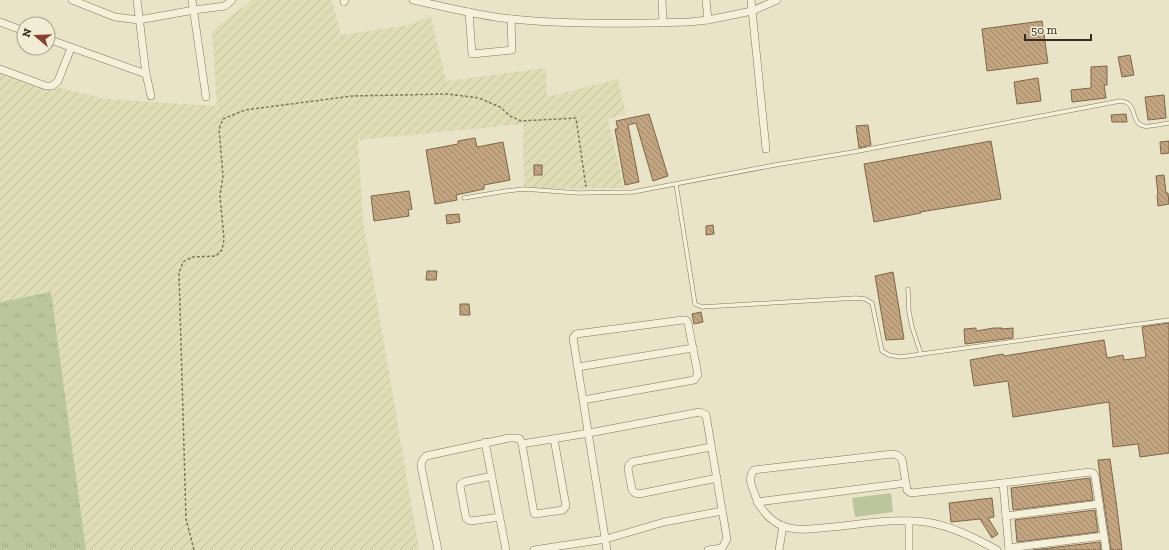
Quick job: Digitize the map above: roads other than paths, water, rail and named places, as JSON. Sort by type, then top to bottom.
[{"type":"street","points":[[72,0],[115,17],[140,20],[225,6],[232,0]]},
{"type":"street","points":[[137,0],[146,74],[151,96]]},
{"type":"street","points":[[192,0],[206,97]]},
{"type":"street","points":[[414,0],[469,12],[511,19],[571,23],[664,23],[708,20],[752,11],[778,0]]},
{"type":"street","points":[[662,0],[664,23]]},
{"type":"street","points":[[706,0],[708,20]]},
{"type":"street","points":[[750,0],[766,149]]},
{"type":"street","points":[[469,12],[472,54],[512,50],[511,19]]},
{"type":"street","points":[[0,22],[16,28]]},
{"type":"street","points":[[56,42],[146,74]]},
{"type":"street","points":[[0,69],[46,86],[52,86],[58,81],[71,48]]},
{"type":"street","points":[[583,400],[694,380],[698,375],[688,323],[686,320],[576,334],[573,338],[583,400],[589,433],[608,550]]},
{"type":"street","points":[[578,367],[693,348]]},
{"type":"street","points":[[522,444],[700,412],[706,415],[727,539],[722,548],[708,550]]},
{"type":"street","points":[[438,550],[421,466],[426,456],[485,442],[510,438],[520,439],[535,514],[563,510],[566,506],[554,439]]},
{"type":"street","points":[[485,442],[506,550]]},
{"type":"street","points":[[711,447],[632,462],[628,469],[632,490],[639,494],[717,478]]},
{"type":"street","points":[[997,550],[970,536],[926,522],[889,521],[800,529],[783,526],[768,516],[757,502],[750,479],[751,474],[754,470],[892,454],[897,455],[902,459],[907,490],[911,493],[1090,472],[1095,476],[1106,550]]},
{"type":"street","points":[[492,476],[461,484],[460,486],[466,518],[471,521],[500,517]]},
{"type":"street","points":[[757,502],[906,483]]},
{"type":"street","points":[[1003,483],[1009,549],[1104,536]]},
{"type":"street","points":[[1006,516],[1099,504]]},
{"type":"street","points":[[534,550],[606,539],[664,522],[722,511]]},
{"type":"street","points":[[909,521],[909,550]]},
{"type":"street","points":[[779,550],[783,526]]},
{"type":"lane","points":[[464,198],[523,189],[587,193],[634,192],[1120,101],[1128,102],[1131,105],[1138,123],[1142,126],[1169,123]]},
{"type":"lane","points":[[676,184],[695,304],[702,307],[856,298],[865,299],[872,303],[882,351],[889,355],[900,357],[1169,320]]},
{"type":"lane","points":[[908,289],[909,312],[912,327],[921,354]]}]
